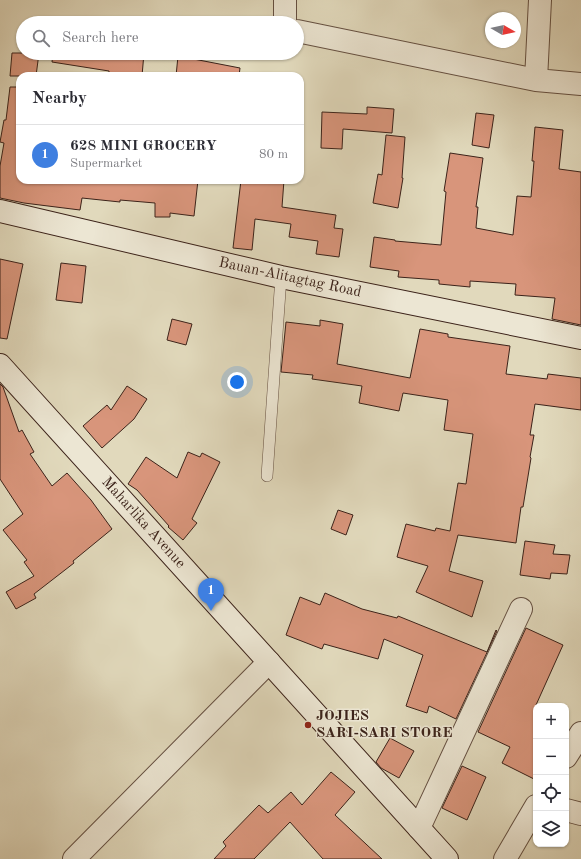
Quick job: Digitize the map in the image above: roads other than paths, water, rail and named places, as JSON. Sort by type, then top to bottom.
[{"type":"main road","points":[[285,0],[285,16]]},
{"type":"main road","points":[[536,80],[540,0]]},
{"type":"main road","points":[[304,32],[536,80],[581,84]]},
{"type":"main road","name":"Bauan-Alitagtag Road","points":[[0,211],[282,277],[581,338]]},
{"type":"main road","name":"Maharlika Avenue","points":[[0,365],[447,859]]},
{"type":"main road","points":[[419,828],[521,609]]},
{"type":"main road","points":[[74,859],[269,662]]},
{"type":"main road","points":[[569,752],[581,733]]},
{"type":"main road","points":[[504,859],[533,811]]},
{"type":"main road","points":[[569,811],[581,814]]},
{"type":"lane","points":[[267,476],[282,277]]},
{"type":"place","name":"628 MINI GROCERY","points":[[211,611]]},
{"type":"place","name":"JOJIES SARI-SARI STORE","points":[[308,725]]}]
